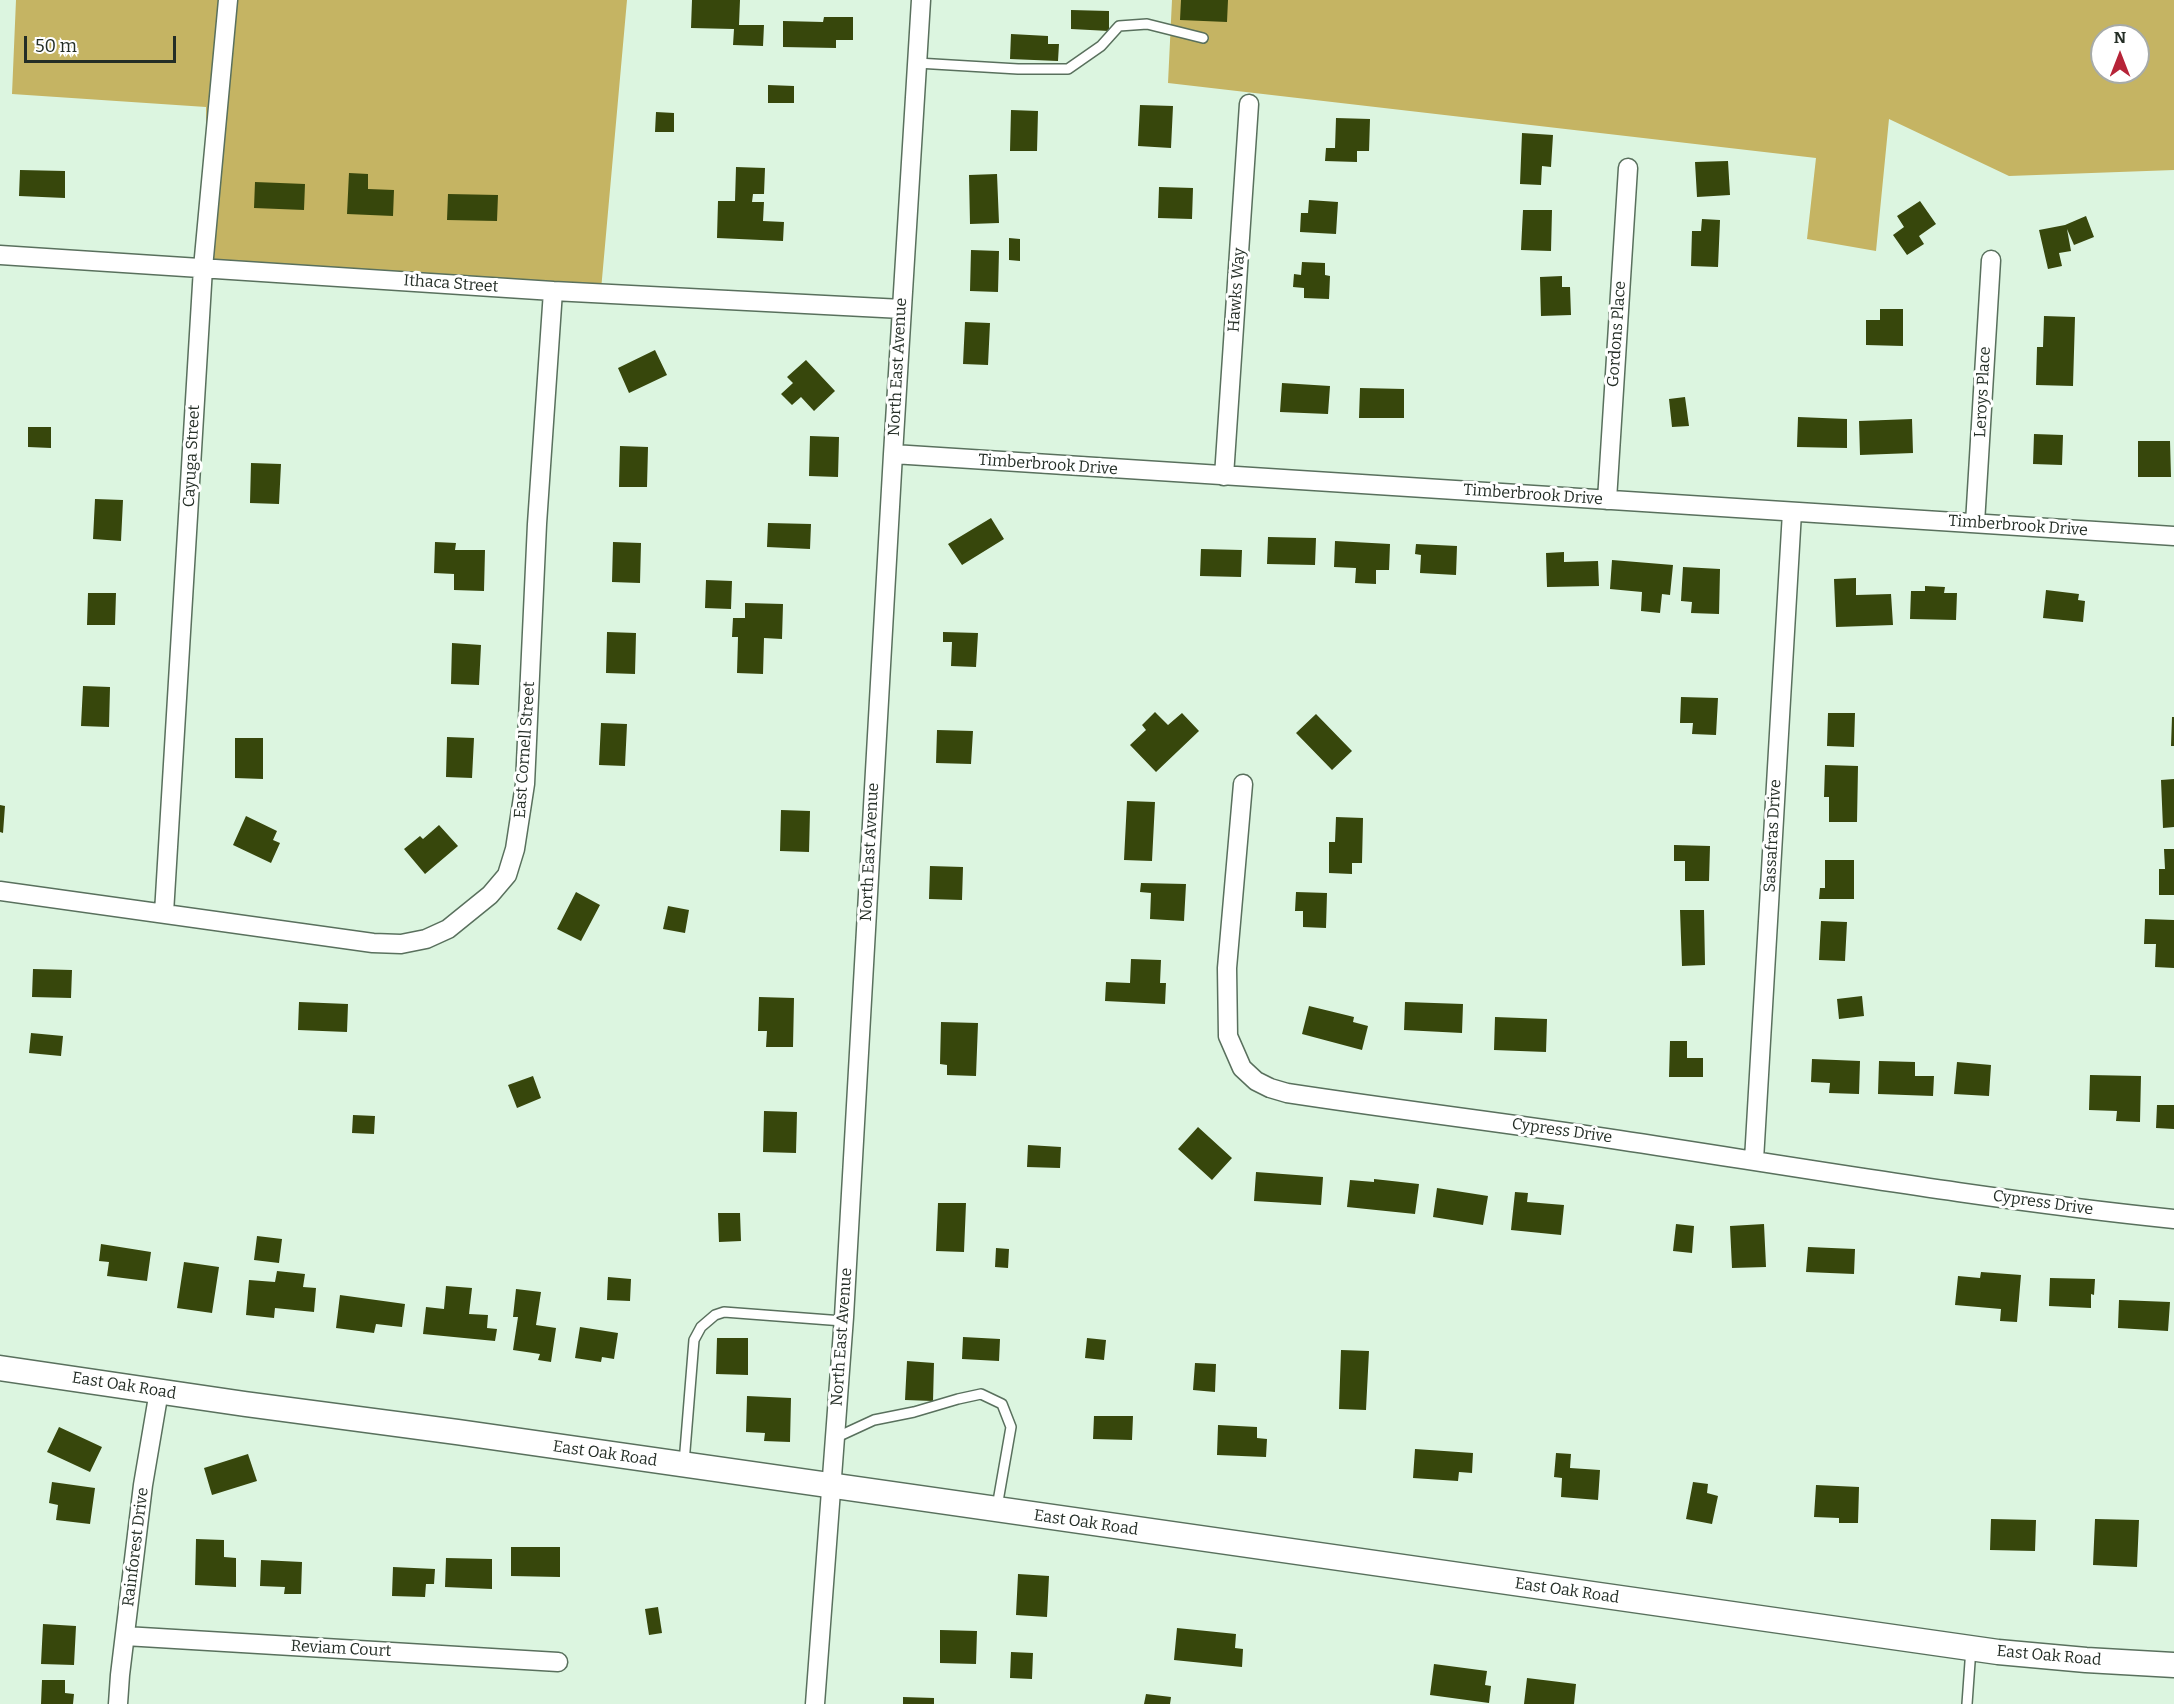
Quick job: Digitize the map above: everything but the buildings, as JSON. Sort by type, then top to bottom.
[{"type":"street","name":"Cayuga Street","points":[[164,913],[203,268],[228,0]]},
{"type":"street","name":"North East Avenue","points":[[815,1704],[843,1321],[921,0]]},
{"type":"street","name":"Hawks Way","points":[[1224,476],[1249,104]]},
{"type":"street","name":"Gordons Place","points":[[1607,500],[1628,168]]},
{"type":"street","name":"Ithaca Street","points":[[0,255],[553,291],[902,309]]},
{"type":"street","name":"Leroys Place","points":[[1975,523],[1991,260]]},
{"type":"street","name":"East Cornell Street","points":[[0,891],[372,943],[401,944],[426,939],[448,928],[490,896],[507,875],[515,849],[525,784],[537,524],[553,291]]},
{"type":"street","name":"Timberbrook Drive","points":[[893,454],[2174,536]]},
{"type":"street","name":"Sassafras Drive","points":[[1754,1160],[1792,512]]},
{"type":"street","name":"Cypress Drive","points":[[1243,784],[1227,968],[1228,1036],[1242,1068],[1256,1081],[1270,1088],[1287,1094],[1529,1126],[2063,1206],[2174,1219]]},
{"type":"street","name":"East Oak Road","points":[[0,1368],[1971,1648],[2086,1660],[2174,1665]]},
{"type":"street","name":"Rainforest Drive","points":[[118,1704],[143,1485],[159,1391]]},
{"type":"street","name":"Reviam Court","points":[[125,1636],[558,1662]]},
{"type":"lane","points":[[917,63],[1018,69],[1068,69],[1101,46],[1119,26],[1147,24],[1203,38]]},
{"type":"lane","points":[[684,1466],[694,1340],[697,1332],[708,1321],[715,1315],[736,1312],[843,1321]]},
{"type":"lane","points":[[835,1438],[874,1420],[981,1394],[1002,1404],[1011,1427],[997,1510]]},
{"type":"lane","points":[[1968,1704],[1971,1648]]},
{"type":"shaded area","points":[[16,0],[627,0],[601,290],[207,268],[206,107],[12,94]]},
{"type":"shaded area","points":[[1172,0],[2174,0],[2174,170],[2009,176],[1889,119],[1876,251],[1807,239],[1816,158],[1168,83]]}]
